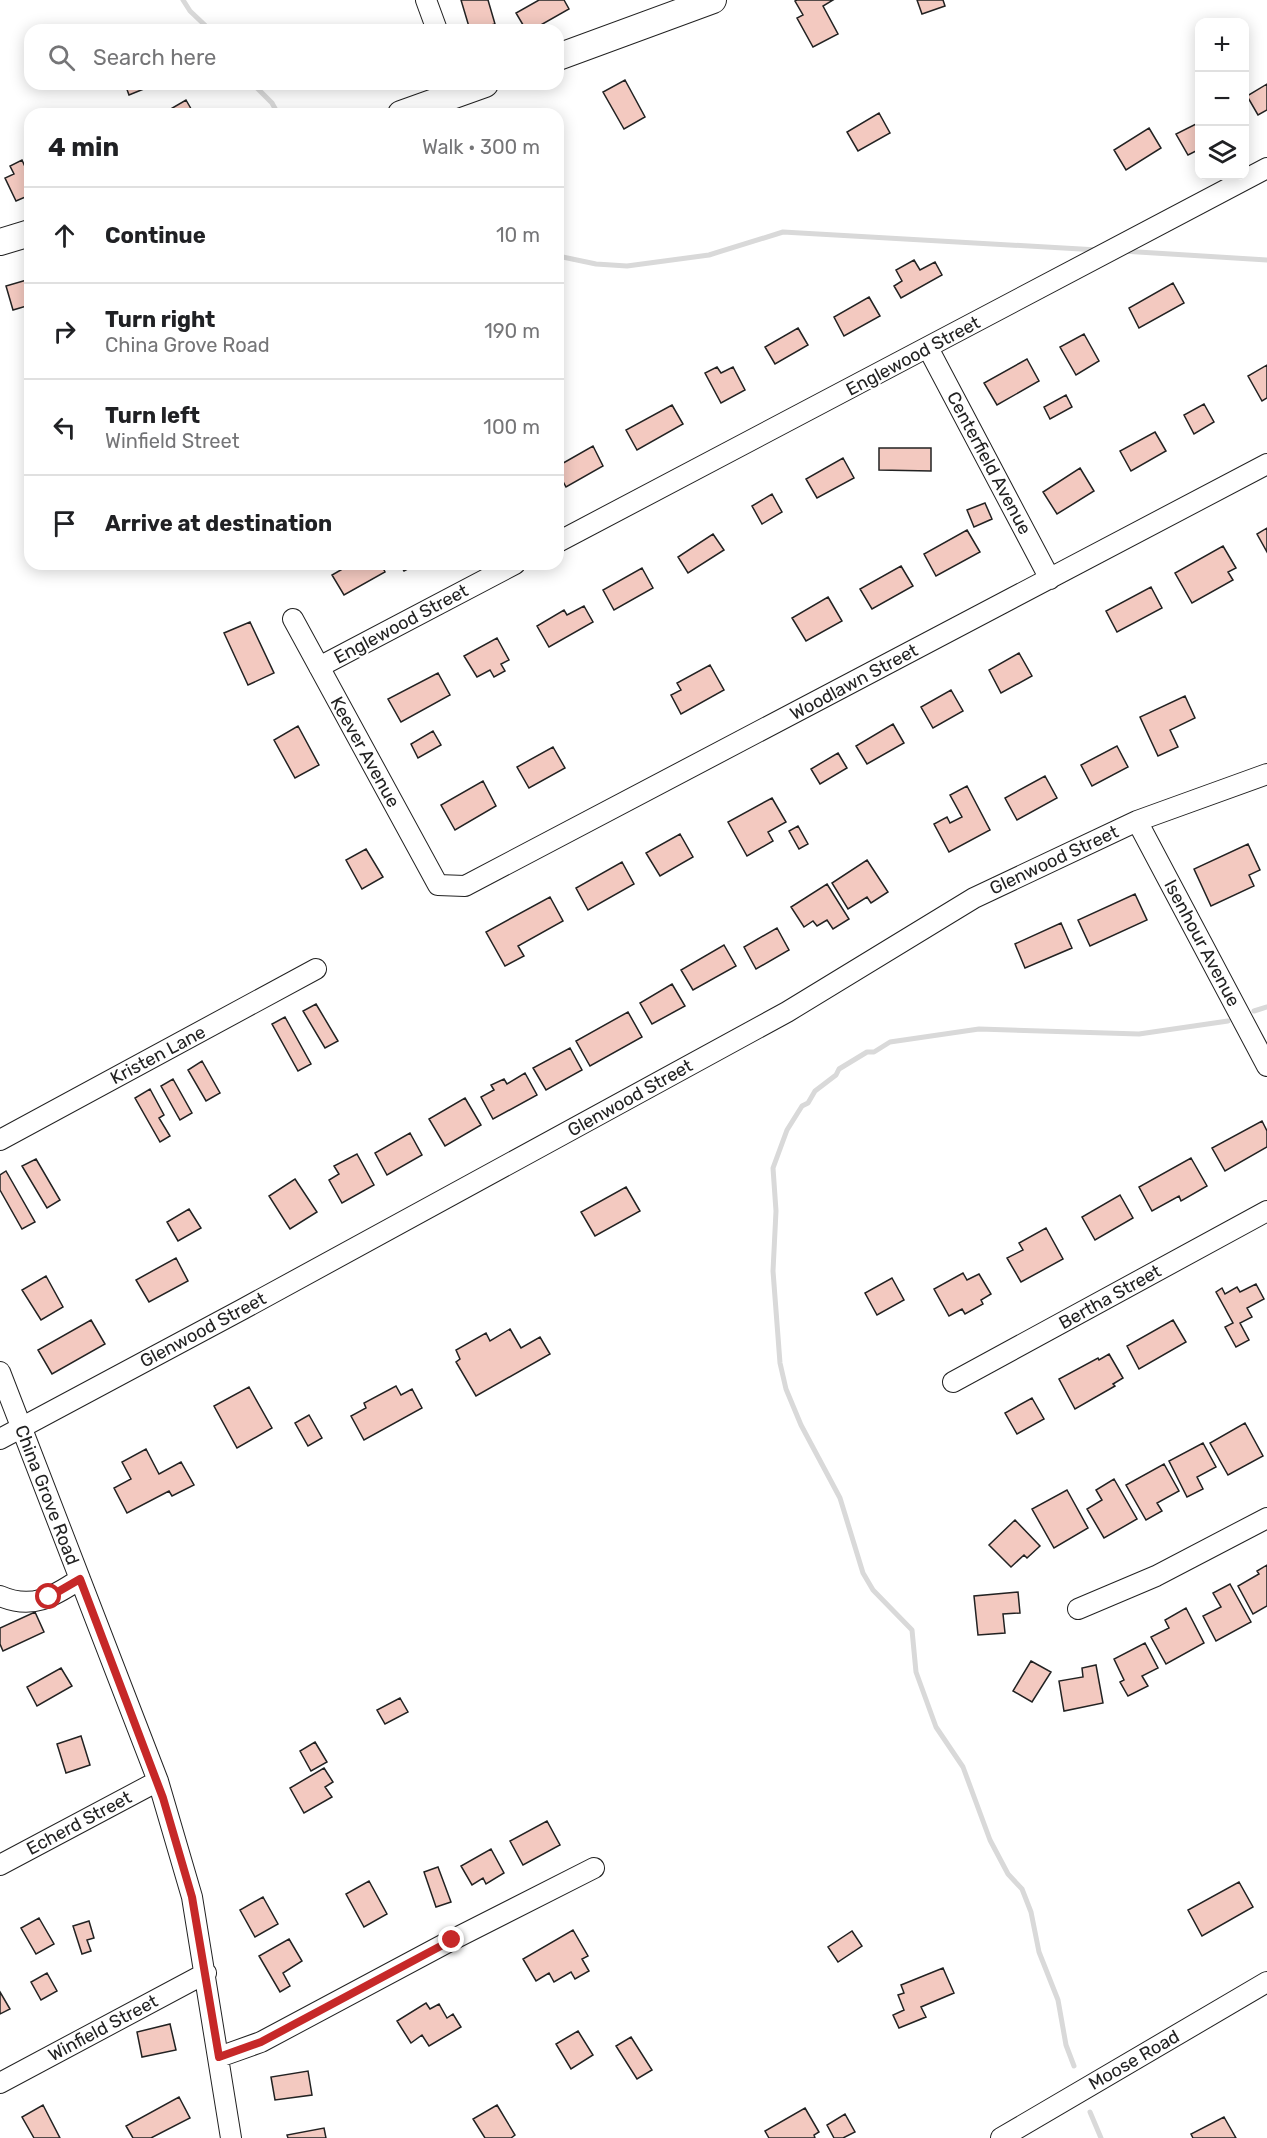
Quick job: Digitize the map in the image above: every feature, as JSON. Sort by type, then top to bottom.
[{"type":"main road","points":[[564,55],[713,0]]},
{"type":"main road","points":[[415,108],[456,90]]},
{"type":"main road","points":[[0,242],[24,235]]},
{"type":"street","points":[[426,0],[435,24]]},
{"type":"street","name":"Englewood Street","points":[[564,539],[1267,168]]},
{"type":"street","name":"Centerfield Avenue","points":[[928,348],[1050,579]]},
{"type":"street","name":"Woodlawn Street","points":[[438,885],[465,886],[1267,464]]},
{"type":"street","name":"Englewood Street","points":[[319,667],[504,570]]},
{"type":"street","name":"Keever Avenue","points":[[293,619],[438,885]]},
{"type":"street","name":"Glenwood Street","points":[[0,1439],[243,1310],[787,1012],[974,898],[1137,821],[1267,774]]},
{"type":"street","name":"Isenhour Avenue","points":[[1137,821],[1267,1065]]},
{"type":"street","name":"Kristen Lane","points":[[0,1140],[316,969]]},
{"type":"street","name":"Bertha Street","points":[[953,1382],[1267,1211]]},
{"type":"street","name":"China Grove Road","points":[[0,1372],[158,1781],[192,1897],[231,2138]]},
{"type":"street","points":[[1078,1609],[1156,1576],[1267,1518]]},
{"type":"street","points":[[0,1596],[28,1603],[38,1601],[80,1579]]},
{"type":"street","name":"Echerd Street","points":[[0,1865],[158,1781]]},
{"type":"street","points":[[219,2057],[261,2042],[452,1940],[594,1868]]},
{"type":"street","name":"Winfield Street","points":[[0,2083],[206,1973]]},
{"type":"street","name":"Moose Road","points":[[1001,2138],[1267,1982]]},
{"type":"building","points":[[461,0],[488,0],[495,24],[468,24]]},
{"type":"building","points":[[539,0],[564,0],[569,9],[543,24],[522,24],[516,13]]},
{"type":"building","points":[[833,0],[823,6],[838,34],[813,47],[797,18],[803,15],[795,1]]},
{"type":"building","points":[[917,0],[943,0],[945,6],[922,14]]},
{"type":"building","points":[[625,80],[645,117],[624,129],[603,92]]},
{"type":"building","points":[[1267,84],[1267,110],[1258,115],[1249,99],[1249,95]]},
{"type":"building","points":[[127,90],[141,90],[129,95]]},
{"type":"building","points":[[186,100],[191,108],[172,108]]},
{"type":"building","points":[[879,113],[890,133],[858,151],[847,132]]},
{"type":"building","points":[[1195,124],[1195,152],[1188,155],[1176,134]]},
{"type":"building","points":[[1149,128],[1161,148],[1126,170],[1114,150]]},
{"type":"building","points":[[22,160],[24,164],[24,198],[16,201],[5,178],[14,174],[10,166]]},
{"type":"building","points":[[914,260],[920,270],[935,262],[942,275],[901,298],[894,286],[902,281],[896,270]]},
{"type":"building","points":[[24,281],[24,307],[13,310],[6,286]]},
{"type":"building","points":[[1173,283],[1184,303],[1139,328],[1129,308]]},
{"type":"building","points":[[869,297],[880,316],[844,336],[834,317]]},
{"type":"building","points":[[798,328],[808,345],[775,364],[765,347]]},
{"type":"building","points":[[1084,334],[1099,361],[1076,375],[1060,347]]},
{"type":"building","points":[[1027,359],[1039,381],[997,405],[984,383]]},
{"type":"building","points":[[1267,365],[1267,398],[1262,401],[1248,376]]},
{"type":"building","points":[[717,367],[721,373],[733,367],[745,390],[721,403],[705,373]]},
{"type":"building","points":[[1066,395],[1072,407],[1050,419],[1044,407]]},
{"type":"building","points":[[1204,404],[1214,422],[1194,434],[1184,415]]},
{"type":"building","points":[[672,405],[683,424],[637,450],[626,430]]},
{"type":"building","points":[[1155,432],[1166,451],[1131,471],[1120,451]]},
{"type":"building","points":[[593,446],[603,466],[566,487],[564,463]]},
{"type":"building","points":[[879,448],[931,448],[931,471],[879,470]]},
{"type":"building","points":[[843,458],[854,478],[817,498],[806,479]]},
{"type":"building","points":[[1080,468],[1094,491],[1057,514],[1043,492]]},
{"type":"building","points":[[772,494],[782,512],[762,524],[752,506]]},
{"type":"building","points":[[985,503],[992,519],[974,527],[967,510]]},
{"type":"building","points":[[1267,528],[1267,552],[1257,534]]},
{"type":"building","points":[[967,530],[980,552],[936,576],[924,554]]},
{"type":"building","points":[[713,534],[724,550],[688,573],[678,557]]},
{"type":"building","points":[[1223,546],[1236,568],[1228,572],[1233,580],[1192,603],[1175,573]]},
{"type":"building","points":[[901,566],[913,586],[872,609],[860,589]]},
{"type":"building","points":[[642,568],[653,588],[614,610],[603,590]]},
{"type":"building","points":[[341,570],[384,570],[385,572],[344,595],[332,575]]},
{"type":"building","points":[[1151,587],[1162,608],[1117,632],[1106,611]]},
{"type":"building","points":[[828,597],[842,621],[806,641],[792,618]]},
{"type":"building","points":[[584,606],[593,622],[549,647],[537,626],[564,610],[567,615]]},
{"type":"building","points":[[250,622],[274,673],[248,685],[224,633]]},
{"type":"building","points":[[497,638],[509,660],[501,664],[505,671],[494,677],[490,670],[477,677],[464,656]]},
{"type":"building","points":[[1019,653],[1032,676],[1001,693],[989,670]]},
{"type":"building","points":[[710,665],[724,690],[681,714],[671,695],[681,690],[677,683]]},
{"type":"building","points":[[438,673],[450,695],[401,722],[388,699]]},
{"type":"building","points":[[951,690],[963,711],[933,728],[921,707]]},
{"type":"building","points":[[1185,696],[1195,718],[1170,730],[1178,747],[1158,756],[1140,717]]},
{"type":"building","points":[[893,724],[904,743],[867,764],[856,746]]},
{"type":"building","points":[[298,726],[319,765],[295,778],[274,740]]},
{"type":"building","points":[[433,731],[441,745],[418,758],[411,744]]},
{"type":"building","points":[[1117,746],[1128,767],[1092,786],[1081,765]]},
{"type":"building","points":[[553,747],[565,768],[529,788],[517,767]]},
{"type":"building","points":[[838,753],[847,768],[820,784],[811,769]]},
{"type":"building","points":[[1045,776],[1057,798],[1017,820],[1005,798]]},
{"type":"building","points":[[483,781],[496,806],[455,830],[441,805]]},
{"type":"building","points":[[967,786],[990,830],[949,852],[934,824],[947,817],[950,823],[962,817],[950,795]]},
{"type":"building","points":[[772,798],[786,822],[768,832],[773,841],[747,856],[728,822]]},
{"type":"building","points":[[798,826],[808,844],[799,849],[789,831]]},
{"type":"building","points":[[680,834],[693,857],[660,876],[646,853]]},
{"type":"building","points":[[1248,844],[1260,870],[1249,875],[1254,886],[1211,906],[1194,869]]},
{"type":"building","points":[[366,849],[383,877],[362,889],[346,860]]},
{"type":"building","points":[[867,860],[888,892],[871,903],[867,897],[848,909],[832,883]]},
{"type":"building","points":[[622,862],[634,884],[588,910],[576,888]]},
{"type":"building","points":[[827,884],[849,919],[833,929],[827,920],[817,926],[813,921],[804,927],[791,907]]},
{"type":"building","points":[[1135,894],[1147,920],[1090,946],[1078,920]]},
{"type":"building","points":[[550,897],[563,921],[518,946],[524,956],[505,966],[486,932]]},
{"type":"building","points":[[1061,923],[1072,948],[1025,968],[1015,944]]},
{"type":"building","points":[[777,928],[789,950],[756,969],[744,947]]},
{"type":"building","points":[[724,945],[736,966],[693,990],[681,970]]},
{"type":"building","points":[[672,984],[685,1006],[652,1024],[640,1003]]},
{"type":"building","points":[[316,1004],[338,1041],[325,1048],[303,1011]]},
{"type":"building","points":[[628,1012],[642,1037],[590,1066],[576,1041]]},
{"type":"building","points":[[285,1017],[311,1064],[298,1071],[272,1024]]},
{"type":"building","points":[[570,1048],[582,1070],[546,1090],[533,1068]]},
{"type":"building","points":[[202,1061],[220,1093],[206,1101],[188,1070]]},
{"type":"building","points":[[525,1073],[537,1095],[493,1119],[481,1097],[494,1090],[491,1085],[504,1079],[507,1084]]},
{"type":"building","points":[[173,1079],[192,1113],[180,1120],[161,1086]]},
{"type":"building","points":[[150,1089],[164,1115],[159,1118],[170,1136],[160,1142],[135,1098]]},
{"type":"building","points":[[465,1098],[481,1125],[445,1146],[429,1119]]},
{"type":"building","points":[[1262,1121],[1267,1131],[1267,1147],[1225,1171],[1212,1148]]},
{"type":"building","points":[[410,1133],[422,1155],[387,1175],[375,1153]]},
{"type":"building","points":[[357,1154],[374,1185],[342,1203],[329,1180],[339,1174],[334,1166]]},
{"type":"building","points":[[1191,1158],[1207,1186],[1181,1201],[1179,1196],[1152,1211],[1139,1187]]},
{"type":"building","points":[[36,1159],[60,1200],[47,1208],[22,1166]]},
{"type":"building","points":[[6,1171],[35,1222],[22,1229],[0,1190],[0,1175]]},
{"type":"building","points":[[295,1179],[317,1212],[290,1229],[269,1196]]},
{"type":"building","points":[[626,1187],[640,1211],[595,1236],[581,1212]]},
{"type":"building","points":[[1120,1195],[1133,1218],[1095,1240],[1082,1217]]},
{"type":"building","points":[[189,1209],[201,1228],[178,1241],[167,1222]]},
{"type":"building","points":[[1046,1228],[1063,1259],[1021,1282],[1007,1258],[1023,1250],[1019,1243]]},
{"type":"building","points":[[176,1258],[188,1281],[149,1302],[136,1280]]},
{"type":"building","points":[[963,1273],[967,1280],[979,1274],[991,1294],[981,1300],[983,1304],[965,1314],[962,1309],[949,1316],[934,1289]]},
{"type":"building","points":[[46,1276],[63,1307],[41,1320],[22,1290]]},
{"type":"building","points":[[892,1278],[904,1300],[877,1315],[865,1293]]},
{"type":"building","points":[[1256,1284],[1264,1299],[1247,1308],[1252,1317],[1240,1323],[1249,1340],[1236,1347],[1225,1327],[1233,1323],[1216,1292],[1222,1288],[1225,1294],[1237,1287],[1240,1292]]},
{"type":"building","points":[[91,1320],[105,1344],[52,1374],[38,1350]]},
{"type":"building","points":[[1173,1320],[1186,1342],[1139,1369],[1127,1346]]},
{"type":"building","points":[[510,1329],[521,1348],[540,1337],[550,1354],[476,1396],[456,1362],[460,1359],[456,1350],[486,1333],[490,1341]]},
{"type":"building","points":[[1109,1354],[1123,1378],[1113,1384],[1115,1386],[1075,1409],[1059,1379]]},
{"type":"building","points":[[396,1386],[401,1395],[412,1389],[422,1408],[364,1440],[351,1416],[366,1408],[364,1403]]},
{"type":"building","points":[[249,1387],[272,1428],[237,1448],[214,1406]]},
{"type":"building","points":[[1032,1398],[1044,1419],[1017,1434],[1005,1413]]},
{"type":"building","points":[[309,1415],[322,1438],[308,1446],[295,1423]]},
{"type":"building","points":[[1245,1423],[1263,1456],[1228,1475],[1210,1443]]},
{"type":"building","points":[[1203,1443],[1216,1467],[1197,1477],[1203,1489],[1187,1497],[1169,1461]]},
{"type":"building","points":[[146,1449],[159,1474],[181,1462],[194,1485],[172,1496],[169,1491],[127,1513],[114,1488],[131,1479],[122,1462]]},
{"type":"building","points":[[1164,1464],[1179,1491],[1157,1503],[1162,1511],[1146,1520],[1126,1485]]},
{"type":"building","points":[[1114,1479],[1137,1519],[1104,1538],[1087,1509],[1102,1500],[1096,1490]]},
{"type":"building","points":[[1067,1490],[1088,1528],[1054,1548],[1032,1509]]},
{"type":"building","points":[[1015,1520],[1040,1546],[1027,1558],[1024,1555],[1011,1567],[989,1545]]},
{"type":"building","points":[[1267,1565],[1267,1606],[1253,1614],[1238,1586],[1259,1574],[1257,1571]]},
{"type":"building","points":[[1230,1584],[1251,1622],[1216,1641],[1203,1616],[1221,1607],[1213,1593]]},
{"type":"building","points":[[1018,1592],[1020,1613],[1003,1614],[1005,1633],[978,1635],[974,1596]]},
{"type":"building","points":[[1186,1608],[1204,1643],[1166,1664],[1151,1637],[1169,1628],[1165,1620]]},
{"type":"building","points":[[35,1612],[44,1632],[3,1651],[0,1644],[0,1628]]},
{"type":"building","points":[[1145,1643],[1158,1668],[1142,1676],[1148,1686],[1128,1696],[1120,1682],[1124,1680],[1114,1659]]},
{"type":"building","points":[[1031,1661],[1051,1672],[1032,1702],[1013,1691]]},
{"type":"building","points":[[1096,1665],[1103,1703],[1064,1711],[1059,1681],[1083,1677],[1082,1668]]},
{"type":"building","points":[[61,1668],[72,1686],[37,1706],[27,1687]]},
{"type":"building","points":[[400,1698],[408,1712],[385,1724],[377,1710]]},
{"type":"building","points":[[81,1736],[90,1765],[66,1773],[57,1744]]},
{"type":"building","points":[[315,1742],[327,1762],[311,1771],[300,1751]]},
{"type":"building","points":[[324,1768],[333,1782],[325,1787],[332,1797],[304,1813],[290,1788]]},
{"type":"building","points":[[547,1821],[560,1845],[523,1865],[510,1841]]},
{"type":"building","points":[[491,1849],[504,1873],[486,1884],[483,1878],[472,1885],[461,1866]]},
{"type":"building","points":[[438,1867],[451,1902],[436,1907],[424,1872]]},
{"type":"building","points":[[369,1881],[387,1914],[364,1927],[346,1894]]},
{"type":"building","points":[[1239,1882],[1253,1907],[1202,1936],[1188,1910]]},
{"type":"building","points":[[263,1897],[278,1924],[255,1937],[240,1910]]},
{"type":"building","points":[[39,1918],[54,1944],[36,1954],[21,1928]]},
{"type":"building","points":[[89,1921],[94,1938],[87,1940],[91,1951],[82,1954],[73,1926]]},
{"type":"building","points":[[573,1930],[588,1956],[582,1959],[589,1971],[575,1979],[571,1972],[554,1982],[549,1973],[536,1981],[523,1959]]},
{"type":"building","points":[[852,1931],[862,1946],[838,1962],[828,1947]]},
{"type":"building","points":[[289,1939],[302,1961],[283,1973],[290,1986],[280,1992],[259,1956]]},
{"type":"building","points":[[943,1968],[954,1993],[921,2007],[926,2017],[899,2028],[893,2015],[904,2010],[898,1995],[904,1993],[901,1985]]},
{"type":"building","points":[[47,1973],[57,1991],[41,2000],[31,1982]]},
{"type":"building","points":[[0,1992],[10,2009],[0,2014]]},
{"type":"building","points":[[426,2003],[430,2009],[439,2004],[447,2018],[453,2014],[461,2027],[429,2046],[422,2035],[411,2043],[397,2021]]},
{"type":"building","points":[[170,2024],[176,2050],[142,2057],[137,2032]]},
{"type":"building","points":[[578,2031],[593,2055],[571,2069],[556,2044]]},
{"type":"building","points":[[631,2037],[652,2070],[637,2079],[616,2046]]},
{"type":"building","points":[[308,2071],[312,2095],[275,2100],[271,2077]]},
{"type":"building","points":[[179,2097],[190,2118],[151,2138],[133,2138],[126,2126]]},
{"type":"building","points":[[43,2105],[60,2138],[34,2138],[22,2117]]},
{"type":"building","points":[[497,2105],[515,2135],[511,2138],[485,2138],[473,2119]]},
{"type":"building","points":[[805,2108],[819,2132],[814,2135],[815,2138],[769,2138],[765,2131]]},
{"type":"building","points":[[845,2114],[855,2132],[843,2138],[834,2138],[827,2125]]},
{"type":"building","points":[[1224,2117],[1236,2138],[1193,2138],[1191,2134]]},
{"type":"building","points":[[324,2128],[326,2138],[288,2138],[287,2135]]},
{"type":"waterway","points":[[183,0],[190,11],[204,24]]},
{"type":"waterway","points":[[259,90],[275,108]]},
{"type":"waterway","points":[[564,257],[596,264],[627,266],[709,255],[783,232],[1098,250]]},
{"type":"waterway","points":[[1122,251],[1267,260]]},
{"type":"waterway","points":[[1254,1011],[1267,1007]]},
{"type":"waterway","points":[[1074,2066],[1066,2045],[1058,2000],[1039,1952],[1031,1912],[1022,1889],[1008,1874],[990,1840],[963,1767],[936,1727],[916,1672],[912,1630],[873,1590],[863,1573],[840,1498],[801,1425],[786,1389],[780,1363],[773,1271],[776,1211],[773,1168],[787,1130],[802,1106],[808,1103],[815,1091],[836,1075],[839,1069],[867,1052],[874,1052],[890,1042],[979,1029],[1139,1034],[1228,1021]]},
{"type":"waterway","points":[[1090,2112],[1101,2138]]},
{"type":"route","points":[[49,1597],[80,1579],[158,1781],[192,1897],[219,2057],[261,2042],[452,1940]]}]
